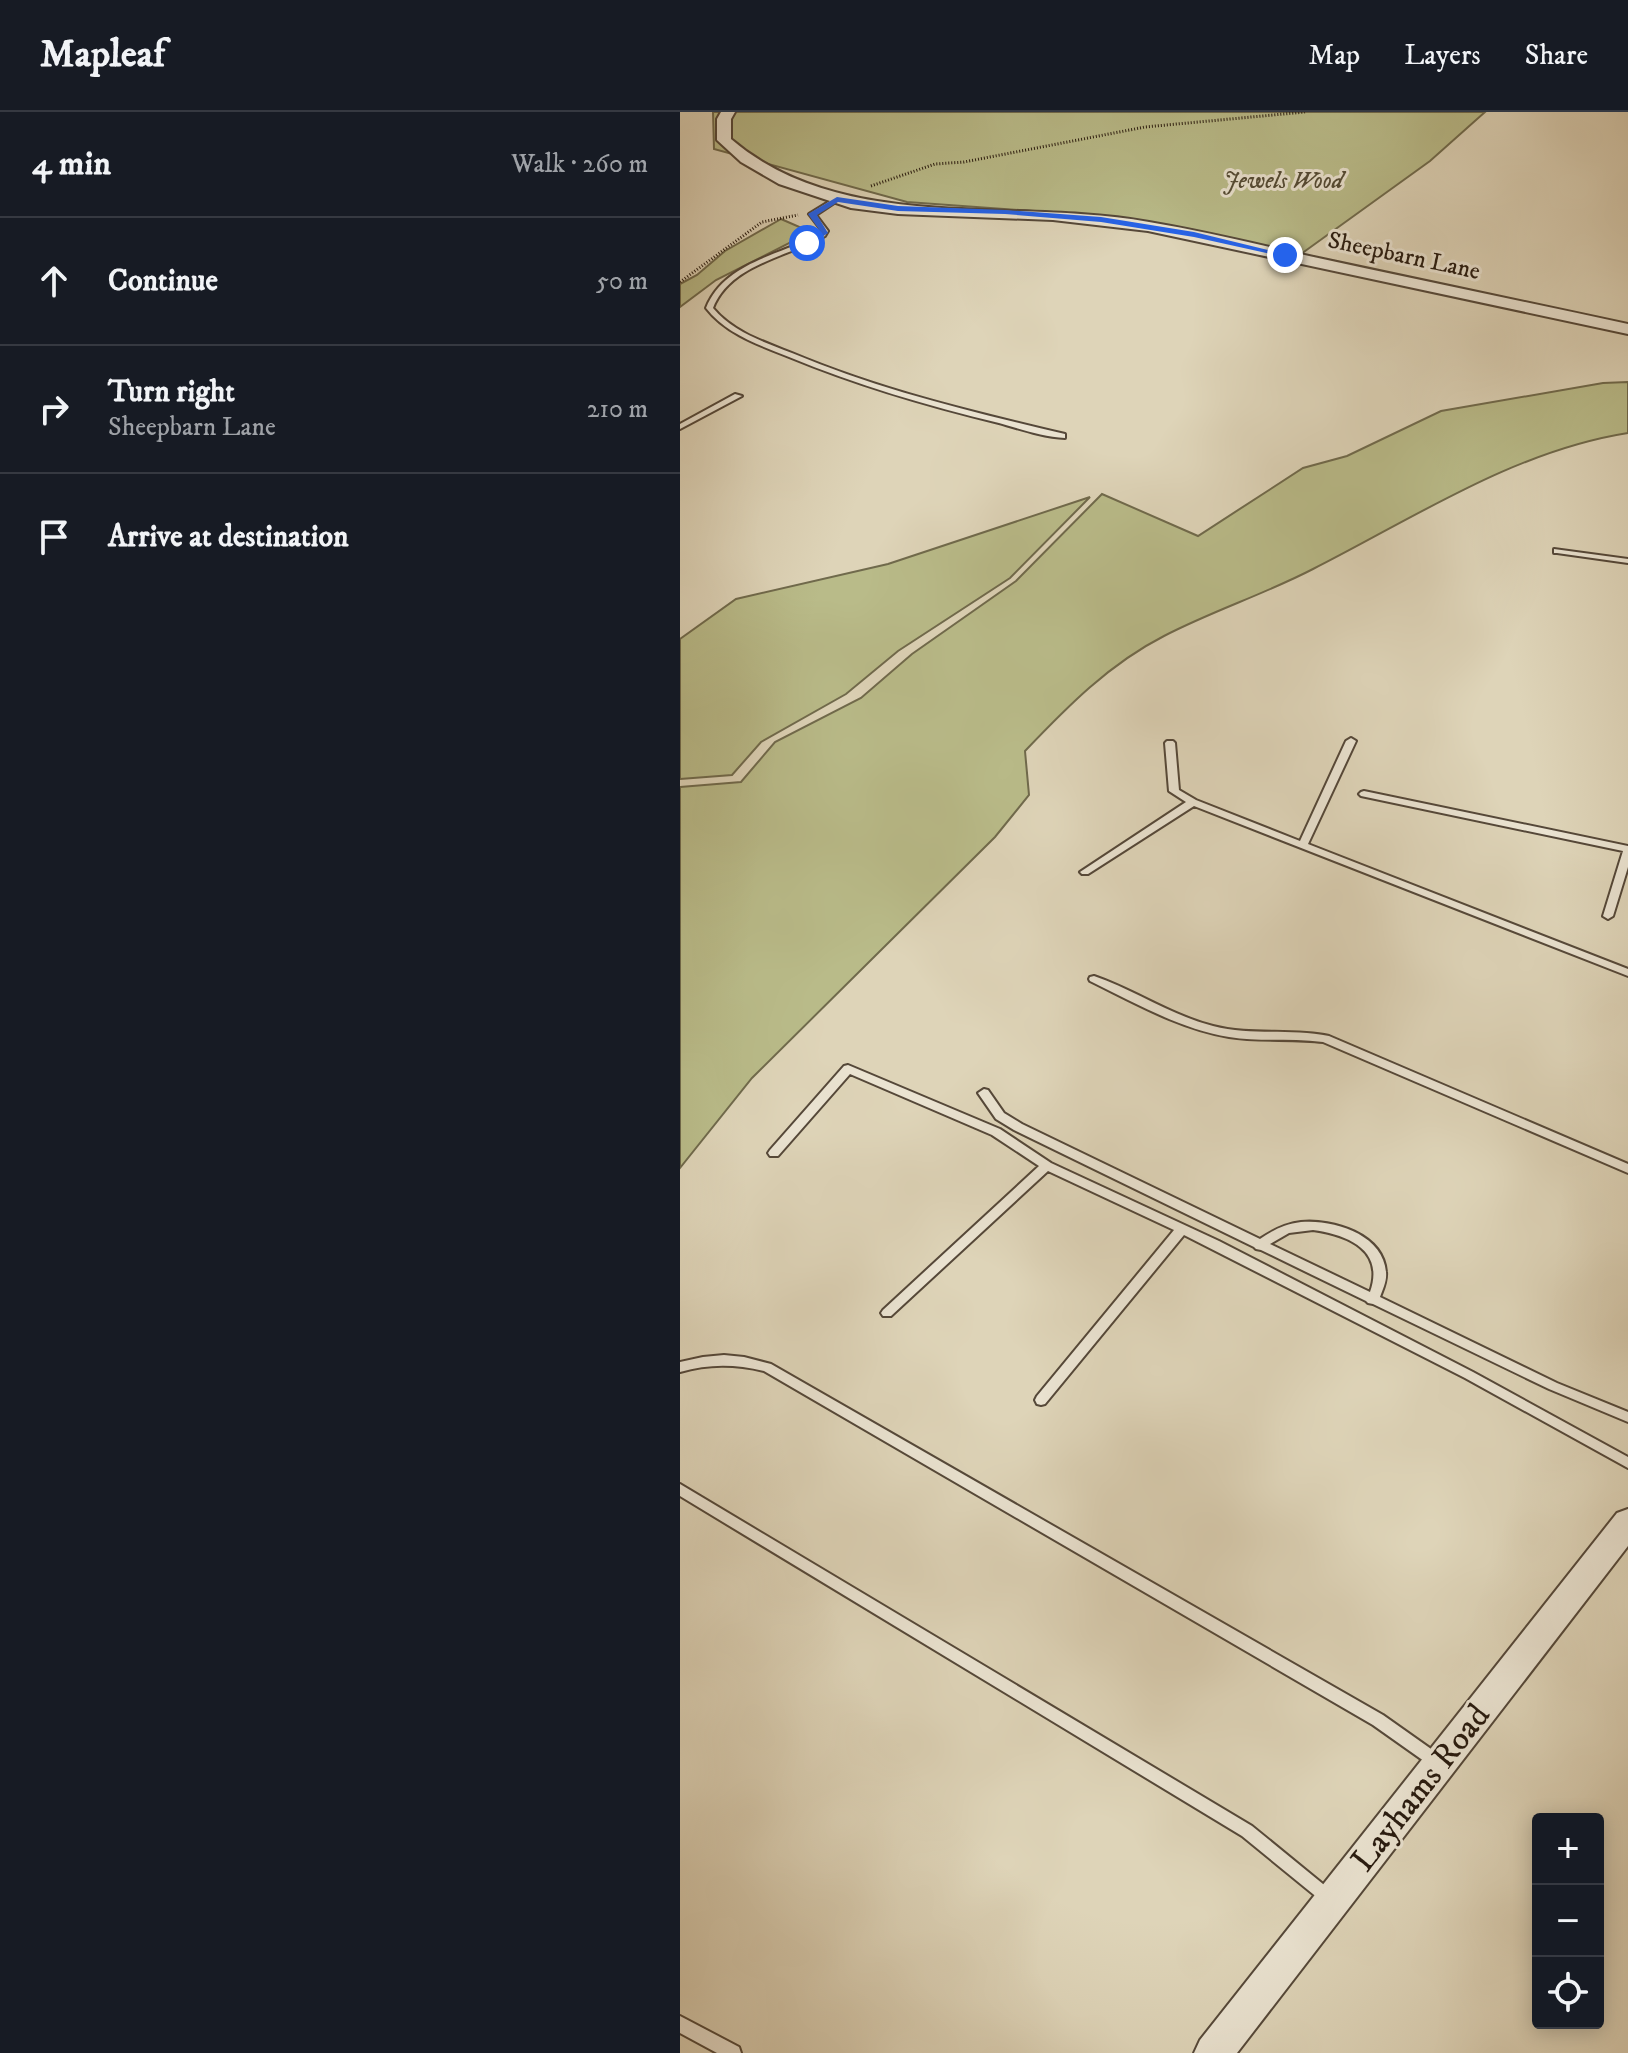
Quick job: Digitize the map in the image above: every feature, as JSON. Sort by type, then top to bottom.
[{"type":"street","name":"Sheepbarn Lane","points":[[728,112],[724,119],[724,140],[746,159],[784,181],[837,199],[898,209],[1053,215],[1148,226],[1628,329]]},
{"type":"street","name":"Layhams Road","points":[[1213,2053],[1628,1522]]},
{"type":"lane","points":[[837,199],[812,214],[825,231],[823,235],[759,262],[731,280],[710,299],[709,308],[715,316],[746,336],[819,368],[956,412],[1062,436]]},
{"type":"lane","points":[[680,427],[738,396]]},
{"type":"lane","points":[[1557,551],[1628,561]]},
{"type":"lane","points":[[1303,844],[1351,741]]},
{"type":"lane","points":[[1170,743],[1174,791],[1193,802],[1628,973]]},
{"type":"lane","points":[[1364,794],[1628,850],[1608,916]]},
{"type":"lane","points":[[1085,872],[1193,802]]},
{"type":"lane","points":[[1094,979],[1207,1029],[1234,1034],[1297,1033],[1325,1039],[1628,1169]]},
{"type":"lane","points":[[774,1153],[848,1069],[996,1132],[1047,1166],[1182,1229],[1469,1375],[1628,1463]]},
{"type":"lane","points":[[984,1093],[1000,1116],[1018,1127],[1372,1300],[1553,1386],[1628,1417]]},
{"type":"lane","points":[[887,1313],[1047,1166]]},
{"type":"lane","points":[[1260,1246],[1287,1229],[1308,1225],[1329,1227],[1350,1235],[1366,1246],[1376,1259],[1380,1272],[1372,1300]]},
{"type":"lane","points":[[1041,1400],[1182,1229]]},
{"type":"lane","points":[[680,1367],[710,1358],[767,1367],[1378,1720],[1440,1764]]},
{"type":"lane","points":[[680,1489],[1247,1831],[1332,1901]]},
{"type":"lane","points":[[680,2024],[733,2053]]},
{"type":"path","points":[[837,199],[935,164],[964,162],[1145,127],[1305,112]]},
{"type":"path","points":[[680,282],[762,222],[812,214]]},
{"type":"green space","name":"Jewels Wood","points":[[713,112],[1485,112],[1430,161],[1301,254],[1104,216],[907,202],[714,149]]},
{"type":"green space","points":[[781,219],[811,232],[716,280],[680,307],[680,284],[697,275],[725,251]]},
{"type":"green space","points":[[1628,382],[1628,433],[1586,442],[1505,470],[1295,578],[1164,636],[1107,673],[1025,751],[1029,795],[995,837],[752,1078],[680,1168],[680,787],[741,782],[775,742],[861,698],[912,654],[1016,581],[1102,494],[1198,536],[1303,468],[1347,456],[1441,411],[1603,383]]},
{"type":"green space","points":[[1090,497],[1010,578],[898,651],[846,694],[761,742],[732,775],[680,779],[680,639],[736,599],[888,564]]},
{"type":"route","points":[[807,243],[825,231],[814,221],[812,214],[819,207],[837,199],[898,209],[1005,212],[1101,220],[1148,226],[1285,255]]}]
